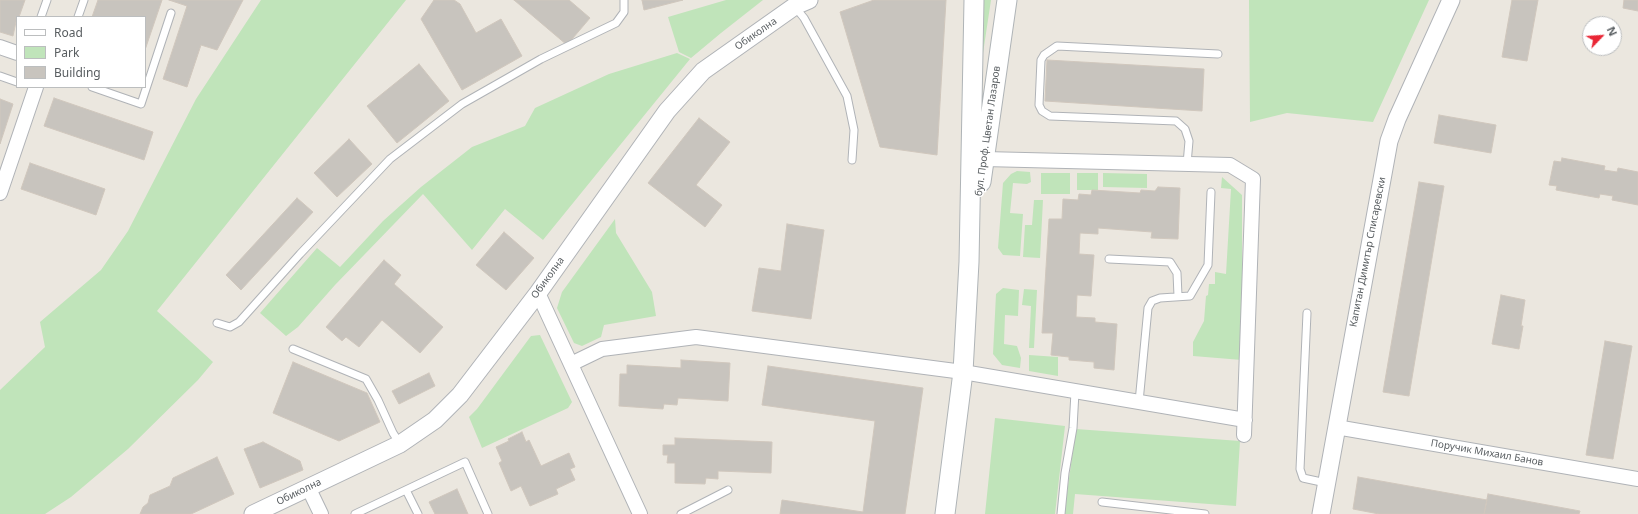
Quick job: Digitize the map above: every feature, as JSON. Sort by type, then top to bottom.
[{"type":"main road","name":"бул. Проф. Цветан Лазаров","points":[[945,514],[964,372],[969,262],[974,0]]},
{"type":"main road","name":"бул. Проф. Цветан Лазаров","points":[[969,262],[1007,0]]},
{"type":"street","name":"Капитан Димитър Списаревски","points":[[1320,514],[1389,141],[1396,119],[1451,0]]},
{"type":"street","name":"Обиколна","points":[[253,514],[400,444],[435,420],[460,396],[538,293],[667,111],[703,71],[802,3]]},
{"type":"street","points":[[0,47],[16,53]]},
{"type":"street","points":[[0,193],[35,88]]},
{"type":"street","points":[[984,159],[1230,165],[1253,179],[1244,435]]},
{"type":"street","points":[[538,293],[640,514]]},
{"type":"street","points":[[571,364],[602,349],[696,337],[964,372],[1245,420]]},
{"type":"street","name":"Поручик Михаил Банов","points":[[1336,427],[1638,479]]},
{"type":"street","points":[[308,487],[321,514]]},
{"type":"lane","points":[[41,16],[47,0]]},
{"type":"lane","points":[[78,16],[84,0]]},
{"type":"lane","points":[[217,323],[230,327],[239,322],[300,254],[390,159],[462,104],[541,59],[616,23],[624,12],[624,0]]},
{"type":"lane","points":[[802,3],[804,18],[847,96],[854,130],[852,160]]},
{"type":"lane","points":[[95,88],[141,104],[171,13]]},
{"type":"lane","points":[[1187,164],[1189,141],[1185,129],[1176,121],[1050,116],[1042,111],[1039,105],[1041,60],[1044,55],[1057,46],[1218,54]]},
{"type":"lane","points":[[0,76],[16,82]]},
{"type":"lane","points":[[1139,402],[1148,308],[1152,301],[1160,298],[1190,296],[1208,265],[1212,192]]},
{"type":"lane","points":[[1109,259],[1170,262],[1177,273],[1178,296]]},
{"type":"lane","points":[[1307,313],[1300,469],[1303,478],[1326,483]]},
{"type":"lane","points":[[293,349],[366,379],[400,444]]},
{"type":"lane","points":[[1061,514],[1065,473],[1073,428],[1074,392]]},
{"type":"lane","points":[[355,514],[465,462],[488,514]]},
{"type":"lane","points":[[406,490],[418,514]]},
{"type":"lane","points":[[681,514],[728,490]]},
{"type":"lane","points":[[1102,502],[1205,514]]},
{"type":"green space","points":[[261,0],[406,0],[157,311],[213,362],[198,380],[128,449],[71,497],[45,514],[0,514],[0,390],[45,347],[40,322],[101,270],[128,231],[196,99]]},
{"type":"green space","points":[[726,0],[763,0],[691,58],[679,52],[668,17]]},
{"type":"green space","points":[[982,0],[991,0],[980,73]]},
{"type":"green space","points":[[1249,0],[1429,0],[1373,122],[1287,113],[1250,122]]},
{"type":"green space","points":[[677,53],[690,59],[543,240],[505,209],[472,250],[423,194],[335,285],[298,327],[286,336],[260,313],[317,248],[340,267],[383,221],[421,187],[472,147],[525,126],[535,108],[609,74]]},
{"type":"green space","points":[[1017,171],[1030,172],[1031,182],[1027,184],[1013,183],[1010,213],[1023,214],[1020,256],[1003,255],[998,248],[1003,183],[1011,174]]},
{"type":"green space","points":[[1041,173],[1070,173],[1070,194],[1041,194]]},
{"type":"green space","points":[[1077,173],[1098,173],[1098,190],[1077,190]]},
{"type":"green space","points":[[1103,173],[1147,174],[1147,188],[1103,187]]},
{"type":"green space","points":[[1222,177],[1242,195],[1242,360],[1193,356],[1193,342],[1204,321],[1206,296],[1208,295],[1209,284],[1215,284],[1215,272],[1226,274],[1231,189],[1221,188]]},
{"type":"green space","points":[[1034,200],[1043,200],[1040,258],[1023,257],[1025,225],[1032,225]]},
{"type":"green space","points":[[615,219],[616,233],[652,292],[656,316],[604,325],[601,337],[582,346],[574,343],[557,308],[562,292]]},
{"type":"green space","points":[[1003,288],[1019,290],[1018,316],[1005,315],[1004,344],[1017,346],[1021,358],[1020,368],[1002,365],[993,354],[996,294]]},
{"type":"green space","points":[[1024,289],[1037,290],[1034,348],[1029,348],[1031,306],[1022,305]]},
{"type":"green space","points":[[540,335],[572,402],[568,408],[482,448],[469,417],[477,409],[531,336]]},
{"type":"green space","points":[[1029,355],[1058,357],[1058,376],[1029,371]]},
{"type":"green space","points":[[995,418],[1065,426],[1055,514],[985,514]]},
{"type":"green space","points":[[1076,429],[1240,441],[1236,506],[1075,494],[1073,514],[1064,514]]},
{"type":"building","points":[[0,0],[25,0],[19,16],[16,16],[13,36],[0,32]]},
{"type":"building","points":[[98,0],[162,0],[146,47],[146,16],[92,16]]},
{"type":"building","points":[[169,0],[243,0],[217,50],[201,45],[187,87],[163,79],[187,6]]},
{"type":"building","points":[[434,0],[454,0],[460,4],[476,33],[501,19],[522,56],[462,90],[421,19]]},
{"type":"building","points":[[514,0],[569,0],[590,18],[567,45]]},
{"type":"building","points":[[642,0],[683,0],[644,10]]},
{"type":"building","points":[[874,0],[946,0],[937,155],[880,147],[840,12]]},
{"type":"building","points":[[1512,0],[1538,0],[1527,61],[1502,57]]},
{"type":"building","points":[[1624,0],[1638,0],[1638,11],[1623,8]]},
{"type":"building","points":[[1047,60],[1204,69],[1202,111],[1045,101]]},
{"type":"building","points":[[419,64],[449,101],[397,143],[367,106]]},
{"type":"building","points":[[54,98],[153,132],[144,160],[44,126]]},
{"type":"building","points":[[0,99],[13,104],[0,144]]},
{"type":"building","points":[[1439,115],[1496,125],[1491,153],[1434,143]]},
{"type":"building","points":[[699,118],[730,142],[696,185],[722,205],[705,227],[648,183]]},
{"type":"building","points":[[349,139],[372,164],[337,197],[314,173]]},
{"type":"building","points":[[1562,158],[1605,166],[1604,170],[1617,172],[1618,168],[1638,172],[1638,205],[1612,200],[1613,196],[1600,194],[1599,198],[1556,190],[1557,186],[1549,185],[1554,161],[1561,162]]},
{"type":"building","points":[[30,163],[105,189],[96,215],[21,189]]},
{"type":"building","points":[[1419,182],[1444,186],[1409,396],[1383,392]]},
{"type":"building","points":[[1158,187],[1180,188],[1178,239],[1151,238],[1152,232],[1098,228],[1098,234],[1080,233],[1079,254],[1094,255],[1091,296],[1077,295],[1076,317],[1095,318],[1095,322],[1117,324],[1114,370],[1094,368],[1094,362],[1069,360],[1069,357],[1051,355],[1053,333],[1042,333],[1049,219],[1062,219],[1063,199],[1078,200],[1079,194],[1091,195],[1092,190],[1140,193],[1141,190],[1155,191]]},
{"type":"building","points":[[297,198],[313,212],[241,290],[226,275]]},
{"type":"building","points":[[787,224],[824,230],[811,319],[752,311],[759,268],[781,271]]},
{"type":"building","points":[[504,232],[534,258],[506,290],[476,265]]},
{"type":"building","points":[[384,260],[401,275],[394,284],[443,327],[420,353],[382,320],[359,347],[346,337],[342,341],[326,327]]},
{"type":"building","points":[[1501,295],[1525,300],[1519,349],[1492,344]]},
{"type":"building","points":[[1605,341],[1632,346],[1613,459],[1586,455]]},
{"type":"building","points":[[681,360],[730,363],[728,401],[678,398],[677,405],[664,404],[663,409],[619,406],[620,374],[627,374],[627,365],[681,368]]},
{"type":"building","points":[[293,362],[367,393],[380,422],[339,441],[273,413]]},
{"type":"building","points":[[768,366],[923,388],[905,514],[780,514],[782,500],[863,512],[875,421],[762,405]]},
{"type":"building","points":[[429,373],[435,386],[399,404],[392,391]]},
{"type":"building","points":[[522,432],[526,442],[529,440],[541,466],[569,453],[575,467],[570,469],[575,480],[556,489],[558,494],[530,506],[521,486],[511,491],[499,463],[502,461],[496,447],[509,441],[508,439]]},
{"type":"building","points":[[675,438],[772,442],[771,473],[718,471],[718,479],[706,478],[705,484],[675,483],[675,463],[667,463],[668,455],[663,455],[663,445],[675,445]]},
{"type":"building","points":[[263,442],[300,461],[303,470],[260,488],[244,449]]},
{"type":"building","points":[[217,457],[234,494],[191,514],[140,514],[143,507],[148,503],[150,495],[170,486],[173,478]]},
{"type":"building","points":[[1358,477],[1487,500],[1484,514],[1379,514],[1353,509]]},
{"type":"building","points":[[457,489],[468,514],[435,514],[429,502]]},
{"type":"building","points":[[1488,494],[1580,511],[1579,514],[1484,514]]}]
